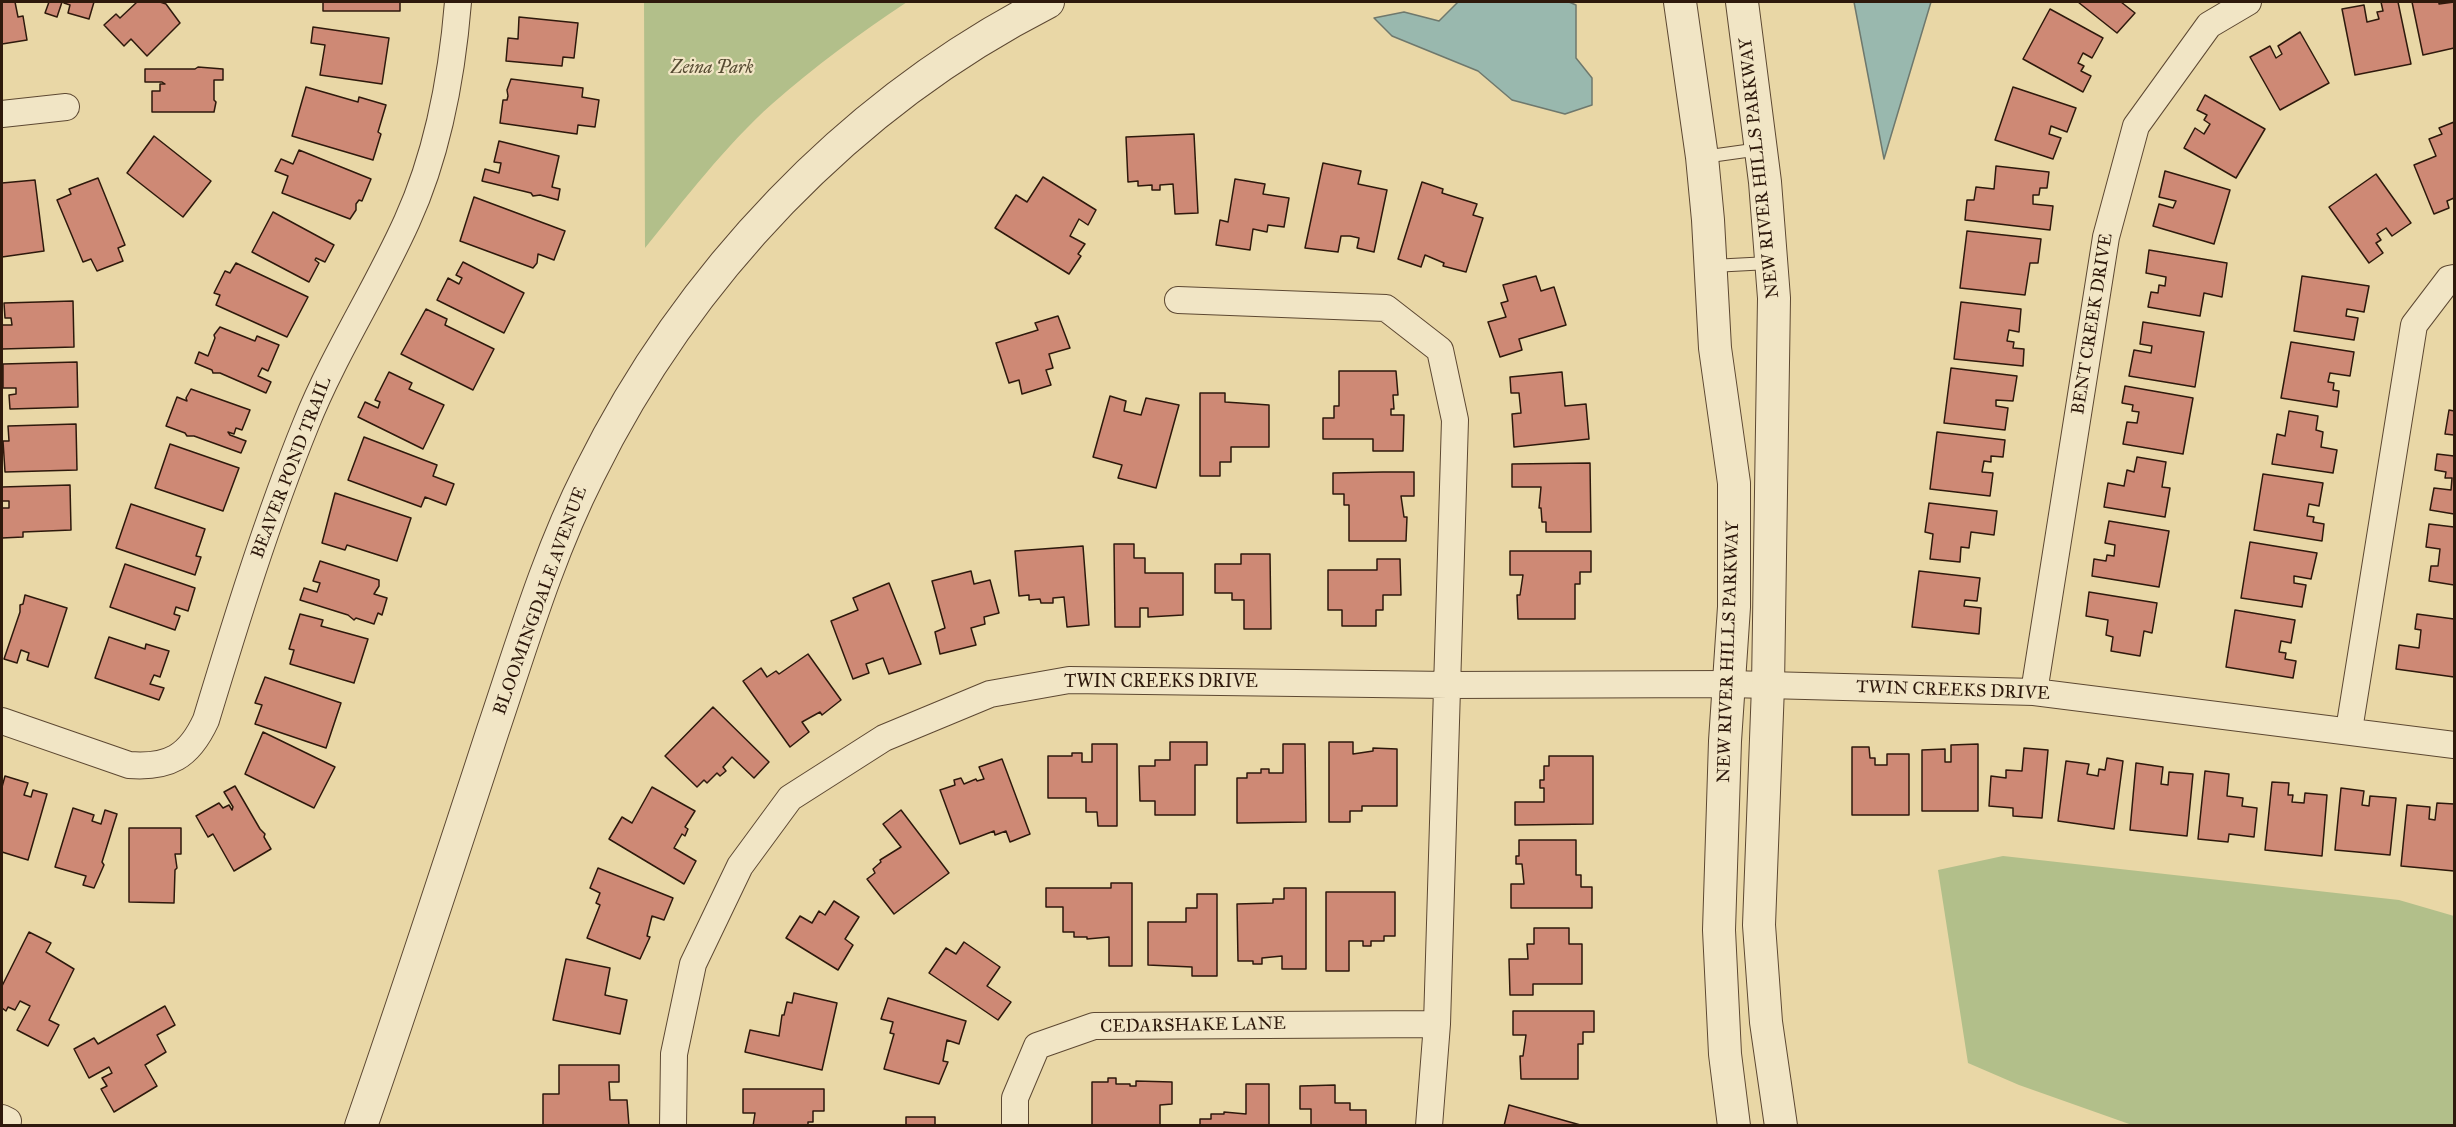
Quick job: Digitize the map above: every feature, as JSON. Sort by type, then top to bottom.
[{"type":"street","name":"BEAVER POND TRAIL","points":[[2,721],[129,765],[148,766],[167,763],[184,754],[197,740],[206,720],[263,541],[306,424],[345,339],[403,230],[421,185],[448,81],[458,2]]},
{"type":"street","name":"BLOOMINGDALE AVENUE","points":[[361,1125],[553,558],[588,475],[638,386],[674,331],[712,280],[762,222],[825,159],[891,102],[999,29],[1048,2]]},
{"type":"street","name":"NEW RIVER HILLS PARKWAY","points":[[1680,2],[1702,157],[1716,357],[1734,483],[1734,608],[1719,930],[1725,1054],[1734,1125]]},
{"type":"street","name":"NEW RIVER HILLS PARKWAY","points":[[1742,2],[1762,149],[1774,298],[1768,686],[1759,925],[1760,974],[1781,1125]]},
{"type":"street","name":"BENT CREEK DRIVE","points":[[2034,692],[2106,237],[2136,126],[2210,25],[2248,2]]},
{"type":"street","points":[[2,114],[66,107]]},
{"type":"street","points":[[2349,730],[2414,325],[2449,279],[2454,278]]},
{"type":"street","points":[[1178,300],[1386,308],[1440,350],[1455,420],[1437,1024],[1428,1125]]},
{"type":"street","name":"TWIN CREEKS DRIVE","points":[[673,1125],[674,1054],[693,964],[740,866],[790,798],[884,738],[990,694],[1069,680],[1448,685],[1729,684],[2034,692],[2454,745]]},
{"type":"street","name":"CEDARSHAKE LANE","points":[[1015,1125],[1015,1098],[1037,1046],[1094,1026],[1437,1024]]},
{"type":"lane","points":[[1702,157],[1762,149]]},
{"type":"lane","points":[[1711,266],[1772,263]]},
{"type":"green space","name":"Zeina Park","points":[[644,2],[907,2],[821,63],[755,120],[706,173],[645,248]]},
{"type":"green space","points":[[2003,856],[2399,900],[2454,916],[2454,1125],[2132,1125],[2019,1085],[1968,1063],[1938,870]]},
{"type":"water","points":[[1458,2],[1569,2],[1576,5],[1576,58],[1592,78],[1592,105],[1565,114],[1512,100],[1478,71],[1392,36],[1374,18],[1404,12],[1439,21]]},
{"type":"water","points":[[1854,2],[1931,2],[1884,159]]},
{"type":"building","points":[[2,2],[15,2],[18,17],[23,16],[27,40],[2,44]]},
{"type":"building","points":[[49,2],[62,2],[57,17],[45,13]]},
{"type":"building","points":[[64,2],[94,2],[89,19],[68,13],[70,5]]},
{"type":"building","points":[[137,2],[166,4],[180,23],[147,56],[131,39],[124,46],[104,25],[116,14],[120,18]]},
{"type":"building","points":[[323,2],[400,2],[400,11],[323,11]]},
{"type":"building","points":[[2078,2],[2121,2],[2135,13],[2117,33]]},
{"type":"building","points":[[2381,2],[2398,2],[2411,64],[2355,75],[2342,9],[2364,5],[2367,22],[2379,19],[2377,12],[2383,11]]},
{"type":"building","points":[[2412,2],[2439,2],[2439,4],[2454,2],[2454,48],[2423,55]]},
{"type":"building","points":[[2050,9],[2103,38],[2092,58],[2083,53],[2078,63],[2084,66],[2081,71],[2091,76],[2083,92],[2023,59]]},
{"type":"building","points":[[519,17],[578,23],[574,58],[563,57],[562,66],[506,61],[508,38],[518,39]]},
{"type":"building","points":[[313,27],[389,38],[382,84],[320,75],[325,45],[311,43]]},
{"type":"building","points":[[2300,32],[2329,83],[2280,110],[2250,57],[2270,46],[2276,58],[2282,54],[2278,46]]},
{"type":"building","points":[[198,67],[223,69],[223,80],[214,80],[214,100],[216,102],[214,112],[152,112],[152,91],[160,91],[160,84],[165,84],[145,82],[145,69],[195,69]]},
{"type":"building","points":[[511,79],[583,88],[582,97],[599,100],[595,127],[578,125],[577,134],[500,123],[503,100],[507,100],[507,90]]},
{"type":"building","points":[[306,87],[358,102],[359,97],[386,105],[378,132],[381,134],[373,160],[292,136]]},
{"type":"building","points":[[2013,87],[2076,108],[2067,132],[2051,126],[2049,134],[2061,138],[2053,159],[1995,140]]},
{"type":"building","points":[[2205,95],[2265,129],[2236,178],[2184,148],[2195,128],[2204,134],[2210,124],[2204,120],[2207,115],[2197,110]]},
{"type":"building","points":[[2454,122],[2454,198],[2447,201],[2449,208],[2434,214],[2414,165],[2436,156],[2429,139],[2442,134],[2439,128]]},
{"type":"building","points":[[1194,134],[1198,213],[1175,214],[1173,184],[1160,185],[1160,190],[1152,190],[1152,185],[1138,186],[1138,181],[1128,182],[1126,137]]},
{"type":"building","points":[[154,136],[211,181],[183,217],[127,173]]},
{"type":"building","points":[[499,141],[559,156],[552,187],[560,189],[558,200],[540,195],[533,196],[531,193],[482,181],[485,169],[499,173],[501,163],[494,162]]},
{"type":"building","points":[[299,150],[371,179],[362,201],[359,200],[356,204],[356,210],[350,219],[282,193],[288,176],[275,171],[281,159],[293,164]]},
{"type":"building","points":[[1323,163],[1361,171],[1358,184],[1387,190],[1374,252],[1357,248],[1359,238],[1350,236],[1341,236],[1338,252],[1305,248]]},
{"type":"building","points":[[1996,166],[2049,172],[2047,188],[2040,188],[2039,195],[2033,195],[2033,204],[2053,206],[2050,230],[1965,220],[1967,200],[1974,200],[1976,187],[1994,189]]},
{"type":"building","points":[[2165,171],[2230,190],[2214,244],[2153,226],[2159,204],[2173,208],[2176,201],[2159,197]]},
{"type":"building","points":[[2376,174],[2411,223],[2392,236],[2386,228],[2377,234],[2381,240],[2376,243],[2383,253],[2369,263],[2329,207]]},
{"type":"building","points":[[1043,177],[1096,210],[1088,225],[1079,219],[1070,236],[1085,244],[1078,254],[1081,256],[1069,274],[995,228],[1016,195],[1027,202]]},
{"type":"building","points":[[98,178],[125,245],[118,248],[123,261],[97,271],[91,259],[83,262],[57,200],[71,194],[69,189]]},
{"type":"building","points":[[1235,179],[1265,184],[1263,194],[1289,198],[1284,227],[1268,225],[1267,232],[1253,229],[1250,250],[1216,245],[1220,220],[1228,222]]},
{"type":"building","points":[[35,180],[44,251],[2,257],[2,183]]},
{"type":"building","points":[[1422,182],[1443,189],[1442,193],[1477,204],[1473,215],[1483,218],[1466,272],[1443,266],[1444,263],[1425,255],[1421,267],[1398,259]]},
{"type":"building","points":[[474,197],[565,231],[554,260],[538,254],[537,263],[533,268],[460,241]]},
{"type":"building","points":[[273,212],[334,245],[325,262],[316,258],[315,260],[319,263],[309,282],[252,252]]},
{"type":"building","points":[[1967,231],[2041,239],[2038,263],[2030,263],[2025,295],[1960,288]]},
{"type":"building","points":[[2149,250],[2227,263],[2222,297],[2204,293],[2200,316],[2148,307],[2151,292],[2158,293],[2159,285],[2165,286],[2166,277],[2146,273]]},
{"type":"building","points":[[463,262],[524,293],[504,333],[437,300],[448,278],[459,284],[462,278],[456,275]]},
{"type":"building","points":[[236,263],[308,297],[287,337],[216,305],[220,295],[214,293],[225,271],[230,273]]},
{"type":"building","points":[[1536,276],[1541,291],[1554,287],[1566,325],[1519,339],[1522,350],[1500,357],[1488,322],[1506,317],[1501,303],[1508,301],[1503,285]]},
{"type":"building","points":[[2302,276],[2369,286],[2364,312],[2347,309],[2346,316],[2358,318],[2354,340],[2294,331]]},
{"type":"building","points":[[73,301],[74,347],[2,349],[2,325],[12,325],[11,318],[5,318],[4,303]]},
{"type":"building","points":[[1961,302],[2021,309],[2019,332],[2009,330],[2007,341],[2014,342],[2013,348],[2024,349],[2023,366],[1954,359]]},
{"type":"building","points":[[426,309],[447,319],[445,325],[494,349],[473,390],[401,354]]},
{"type":"building","points":[[1058,316],[1070,348],[1049,354],[1053,368],[1046,370],[1051,385],[1022,394],[1019,380],[1009,383],[996,343],[1038,330],[1035,323]]},
{"type":"building","points":[[2143,322],[2204,332],[2195,387],[2129,376],[2134,350],[2151,353],[2152,346],[2140,344]]},
{"type":"building","points":[[220,327],[255,341],[257,336],[279,345],[268,371],[262,368],[258,376],[271,382],[266,393],[220,373],[213,373],[212,370],[195,363],[199,352],[208,356],[214,335]]},
{"type":"building","points":[[2291,342],[2354,352],[2350,376],[2330,373],[2328,382],[2334,383],[2333,390],[2339,391],[2337,407],[2281,398]]},
{"type":"building","points":[[77,362],[78,407],[10,409],[9,395],[16,394],[16,388],[3,388],[3,364]]},
{"type":"building","points":[[1951,368],[2017,376],[2013,401],[1996,400],[1996,406],[2008,408],[2005,430],[1944,423]]},
{"type":"building","points":[[1339,371],[1396,371],[1398,395],[1393,395],[1394,409],[1391,409],[1391,415],[1404,415],[1403,451],[1373,451],[1373,439],[1323,439],[1323,418],[1334,418],[1334,406],[1339,406]]},
{"type":"building","points":[[389,372],[412,383],[409,389],[444,405],[423,449],[358,417],[365,402],[378,408],[380,402],[375,400]]},
{"type":"building","points":[[1562,372],[1565,406],[1586,404],[1589,439],[1514,447],[1512,414],[1521,413],[1519,393],[1511,393],[1510,377]]},
{"type":"building","points":[[2125,386],[2193,398],[2183,454],[2123,444],[2127,422],[2137,423],[2139,412],[2132,411],[2133,405],[2122,403]]},
{"type":"building","points":[[191,389],[250,410],[242,430],[236,428],[234,434],[228,432],[246,441],[241,453],[194,436],[187,436],[185,433],[166,426],[177,397],[187,401],[186,398]]},
{"type":"building","points":[[1200,393],[1225,393],[1225,402],[1269,405],[1269,447],[1231,447],[1231,462],[1220,462],[1220,476],[1200,476]]},
{"type":"building","points":[[1110,396],[1126,401],[1124,411],[1141,415],[1146,398],[1179,405],[1156,488],[1118,478],[1122,465],[1093,457]]},
{"type":"building","points":[[2449,410],[2454,411],[2454,435],[2445,434]]},
{"type":"building","points":[[2289,411],[2318,416],[2316,430],[2323,432],[2321,447],[2337,450],[2333,473],[2272,464],[2277,434],[2285,436]]},
{"type":"building","points":[[76,424],[77,470],[5,472],[3,441],[9,441],[8,426]]},
{"type":"building","points":[[1937,432],[2005,440],[2003,457],[1991,456],[1991,462],[1984,461],[1982,472],[1993,473],[1990,496],[1930,489]]},
{"type":"building","points":[[364,437],[437,465],[433,476],[454,484],[446,505],[425,497],[421,507],[348,480]]},
{"type":"building","points":[[170,444],[239,468],[223,511],[155,488]]},
{"type":"building","points":[[2437,454],[2454,456],[2454,514],[2430,510],[2434,488],[2451,490],[2452,478],[2445,478],[2446,472],[2435,470]]},
{"type":"building","points":[[2137,457],[2166,462],[2162,487],[2170,488],[2165,517],[2104,507],[2108,483],[2124,486],[2127,470],[2134,472]]},
{"type":"building","points":[[1590,463],[1591,532],[1546,532],[1546,522],[1542,522],[1541,508],[1539,508],[1541,487],[1512,487],[1512,464]]},
{"type":"building","points":[[1414,472],[1414,496],[1401,496],[1404,517],[1407,517],[1406,541],[1349,541],[1349,505],[1344,505],[1344,494],[1333,494],[1333,473]]},
{"type":"building","points":[[2263,474],[2323,483],[2319,506],[2309,504],[2307,516],[2314,517],[2313,522],[2324,524],[2322,541],[2254,530]]},
{"type":"building","points":[[70,485],[71,530],[23,532],[23,537],[2,538],[2,508],[9,508],[9,501],[2,501],[2,487]]},
{"type":"building","points":[[335,493],[411,518],[397,561],[347,545],[345,550],[322,543]]},
{"type":"building","points":[[1929,503],[1997,511],[1994,535],[1971,532],[1969,548],[1961,547],[1960,562],[1930,559],[1933,534],[1925,532]]},
{"type":"building","points":[[131,504],[205,529],[196,556],[201,557],[195,575],[116,548]]},
{"type":"building","points":[[2109,521],[2169,531],[2159,587],[2092,576],[2094,559],[2106,561],[2107,555],[2114,556],[2115,545],[2105,543]]},
{"type":"building","points":[[2429,524],[2454,527],[2454,585],[2429,581],[2431,566],[2438,566],[2440,549],[2426,547]]},
{"type":"building","points":[[2250,542],[2317,553],[2311,579],[2294,576],[2294,583],[2306,585],[2302,607],[2241,598]]},
{"type":"building","points":[[1114,544],[1134,544],[1134,558],[1145,558],[1145,573],[1183,573],[1183,615],[1148,617],[1148,608],[1140,608],[1140,627],[1115,627]]},
{"type":"building","points":[[1083,546],[1089,625],[1067,627],[1064,597],[1053,598],[1053,603],[1041,603],[1040,599],[1029,600],[1029,595],[1019,596],[1015,551]]},
{"type":"building","points":[[1510,551],[1591,551],[1591,572],[1580,572],[1580,584],[1575,584],[1575,619],[1518,619],[1517,595],[1520,595],[1523,575],[1510,575]]},
{"type":"building","points":[[1241,554],[1270,554],[1271,629],[1244,629],[1244,600],[1232,600],[1232,593],[1215,593],[1215,564],[1241,564]]},
{"type":"building","points":[[1377,559],[1400,559],[1401,595],[1383,595],[1383,610],[1376,610],[1376,626],[1342,626],[1342,610],[1328,610],[1328,570],[1377,570]]},
{"type":"building","points":[[320,561],[379,580],[379,586],[374,594],[387,598],[382,615],[378,613],[374,624],[356,618],[354,620],[348,615],[300,600],[304,588],[317,592],[320,583],[313,581]]},
{"type":"building","points":[[125,564],[195,588],[188,611],[176,607],[174,614],[180,616],[175,630],[110,607]]},
{"type":"building","points":[[971,571],[974,584],[990,580],[999,613],[984,617],[985,624],[971,628],[976,645],[940,654],[935,632],[945,628],[932,581]]},
{"type":"building","points":[[1919,571],[1980,578],[1977,601],[1965,600],[1964,606],[1981,608],[1979,634],[1912,627]]},
{"type":"building","points":[[889,583],[921,664],[889,674],[883,658],[866,664],[869,673],[853,679],[831,621],[858,610],[853,598]]},
{"type":"building","points":[[2089,592],[2157,603],[2152,633],[2144,631],[2140,656],[2111,651],[2113,637],[2106,635],[2108,620],[2086,616]]},
{"type":"building","points":[[25,595],[67,608],[48,667],[27,660],[29,653],[21,650],[17,663],[4,659]]},
{"type":"building","points":[[2235,610],[2295,620],[2291,643],[2281,641],[2279,652],[2286,653],[2285,659],[2296,661],[2293,678],[2226,667]]},
{"type":"building","points":[[300,614],[323,620],[321,626],[368,639],[354,683],[290,664],[294,650],[289,649]]},
{"type":"building","points":[[2417,614],[2454,619],[2454,677],[2396,669],[2399,645],[2419,648],[2421,630],[2415,629]]},
{"type":"building","points":[[109,637],[145,649],[146,644],[169,651],[160,677],[154,675],[150,684],[164,688],[159,700],[95,678]]},
{"type":"building","points":[[808,654],[841,700],[822,715],[820,712],[802,722],[809,732],[790,747],[743,681],[761,668],[767,677],[776,671],[779,674]]},
{"type":"building","points":[[265,677],[341,703],[326,748],[255,724],[262,705],[255,703]]},
{"type":"building","points":[[713,707],[769,762],[754,778],[732,757],[723,767],[726,771],[720,776],[717,773],[707,783],[704,780],[697,787],[665,756]]},
{"type":"building","points":[[263,732],[335,767],[314,808],[245,774]]},
{"type":"building","points":[[1170,742],[1207,742],[1207,765],[1195,765],[1195,815],[1155,815],[1155,801],[1140,801],[1139,766],[1155,766],[1155,760],[1170,760]]},
{"type":"building","points":[[1329,742],[1353,742],[1353,754],[1373,751],[1373,748],[1397,749],[1397,806],[1362,806],[1362,811],[1350,811],[1350,822],[1329,822]]},
{"type":"building","points":[[1092,744],[1117,744],[1117,826],[1098,826],[1097,812],[1086,812],[1086,798],[1048,798],[1048,756],[1072,756],[1072,753],[1082,753],[1082,762],[1092,762]]},
{"type":"building","points":[[1283,744],[1305,744],[1306,822],[1237,823],[1237,778],[1247,778],[1247,773],[1261,773],[1261,769],[1269,769],[1269,773],[1283,773]]},
{"type":"building","points":[[1978,744],[1978,811],[1922,811],[1922,750],[1945,749],[1945,762],[1951,762],[1951,745]]},
{"type":"building","points":[[1852,747],[1869,747],[1870,758],[1875,758],[1875,765],[1887,765],[1887,754],[1909,754],[1909,815],[1852,815]]},
{"type":"building","points":[[2024,748],[2048,750],[2042,818],[2013,816],[2013,808],[1989,806],[1991,776],[2006,778],[2006,770],[2022,771]]},
{"type":"building","points":[[1549,756],[1593,756],[1593,824],[1515,825],[1515,802],[1544,802],[1544,788],[1540,788],[1540,780],[1544,780],[1544,766],[1549,766]]},
{"type":"building","points":[[2107,758],[2123,761],[2114,829],[2058,821],[2066,761],[2089,764],[2087,774],[2098,776],[2099,769],[2105,770]]},
{"type":"building","points":[[1002,759],[1030,834],[1010,842],[1006,831],[995,835],[994,831],[960,844],[940,790],[955,785],[954,780],[961,778],[964,784],[976,779],[977,781],[984,779],[979,767]]},
{"type":"building","points":[[2136,763],[2163,767],[2161,784],[2168,785],[2169,772],[2193,774],[2187,836],[2130,830]]},
{"type":"building","points":[[2205,771],[2229,774],[2227,796],[2243,798],[2242,806],[2257,808],[2254,837],[2229,834],[2228,842],[2198,839]]},
{"type":"building","points":[[5,776],[28,783],[24,795],[31,797],[33,790],[47,794],[28,860],[2,852],[2,787]]},
{"type":"building","points":[[2272,782],[2289,783],[2288,795],[2293,795],[2292,802],[2304,803],[2305,793],[2327,795],[2322,856],[2265,850]]},
{"type":"building","points":[[235,786],[265,834],[264,837],[271,849],[234,871],[213,834],[208,837],[196,816],[219,803],[223,808],[229,805],[232,810],[233,807],[224,792]]},
{"type":"building","points":[[652,787],[695,811],[685,827],[688,829],[685,836],[682,834],[674,848],[696,861],[684,884],[609,839],[622,817],[632,823]]},
{"type":"building","points":[[2341,788],[2364,791],[2362,805],[2369,806],[2370,796],[2396,798],[2390,855],[2335,850]]},
{"type":"building","points":[[2437,803],[2454,804],[2454,871],[2401,866],[2407,805],[2430,807],[2429,819],[2435,820]]},
{"type":"building","points":[[73,808],[94,815],[92,821],[101,824],[105,810],[117,814],[102,862],[104,865],[94,888],[83,885],[86,876],[55,867]]},
{"type":"building","points":[[901,810],[949,873],[894,914],[867,879],[875,873],[873,869],[881,862],[880,860],[901,847],[883,824]]},
{"type":"building","points":[[129,828],[181,828],[181,854],[175,854],[177,868],[175,870],[174,903],[129,902]]},
{"type":"building","points":[[1519,840],[1576,840],[1576,875],[1581,875],[1581,887],[1592,887],[1592,908],[1511,908],[1511,884],[1524,884],[1522,864],[1516,864],[1516,856],[1519,856]]},
{"type":"building","points":[[598,868],[673,898],[664,920],[652,916],[647,936],[650,937],[640,959],[587,938],[600,905],[596,903],[600,893],[590,888]]},
{"type":"building","points":[[1111,883],[1132,883],[1132,966],[1109,966],[1109,937],[1087,939],[1087,937],[1074,937],[1074,932],[1063,932],[1063,907],[1046,907],[1046,888],[1111,888]]},
{"type":"building","points":[[1284,888],[1306,888],[1306,969],[1282,969],[1282,956],[1262,958],[1262,964],[1253,964],[1253,961],[1238,961],[1237,904],[1273,903],[1273,899],[1284,899]]},
{"type":"building","points":[[1326,892],[1395,892],[1395,936],[1384,936],[1384,941],[1371,941],[1371,946],[1363,946],[1363,941],[1349,941],[1349,971],[1326,971]]},
{"type":"building","points":[[1197,894],[1217,894],[1217,976],[1192,976],[1192,967],[1148,965],[1148,922],[1186,922],[1186,908],[1197,908]]},
{"type":"building","points":[[834,901],[859,917],[845,939],[853,945],[838,970],[786,938],[800,916],[812,923],[819,911],[825,915]]},
{"type":"building","points":[[1534,928],[1569,928],[1569,944],[1582,944],[1582,984],[1533,984],[1533,995],[1510,995],[1509,959],[1528,959],[1527,944],[1534,944]]},
{"type":"building","points":[[29,932],[51,943],[46,952],[74,969],[49,1020],[59,1025],[48,1046],[17,1030],[30,1006],[20,1001],[15,1010],[8,1007],[6,1011],[2,1008],[2,986]]},
{"type":"building","points":[[964,942],[1000,967],[987,986],[1011,1002],[998,1020],[929,973],[946,948],[956,954]]},
{"type":"building","points":[[566,959],[610,968],[605,995],[627,1000],[620,1034],[553,1020]]},
{"type":"building","points":[[794,993],[837,1003],[822,1070],[745,1052],[750,1030],[779,1036],[782,1015],[784,1015],[787,1002],[792,1003]]},
{"type":"building","points":[[888,998],[966,1021],[959,1044],[947,1040],[943,1061],[948,1062],[939,1084],[884,1069],[894,1034],[890,1033],[893,1022],[881,1019]]},
{"type":"building","points":[[165,1006],[175,1025],[157,1035],[166,1052],[145,1065],[157,1086],[114,1112],[101,1089],[107,1086],[102,1078],[112,1073],[109,1067],[89,1078],[74,1049],[94,1038],[98,1044]]},
{"type":"building","points":[[1513,1011],[1594,1011],[1594,1032],[1583,1032],[1583,1044],[1578,1044],[1578,1079],[1521,1079],[1520,1056],[1523,1056],[1526,1035],[1513,1035]]},
{"type":"building","points":[[559,1065],[619,1065],[619,1082],[609,1082],[610,1100],[627,1100],[629,1126],[543,1126],[543,1094],[559,1094]]},
{"type":"building","points":[[1108,1078],[1116,1078],[1116,1084],[1130,1084],[1130,1086],[1136,1086],[1136,1081],[1172,1082],[1172,1104],[1160,1105],[1160,1126],[1092,1126],[1092,1082],[1108,1082]]},
{"type":"building","points":[[1246,1084],[1269,1084],[1269,1126],[1200,1126],[1200,1119],[1211,1119],[1211,1114],[1224,1114],[1224,1112],[1246,1114]]},
{"type":"building","points":[[1335,1085],[1335,1103],[1350,1103],[1350,1110],[1366,1110],[1366,1126],[1311,1126],[1311,1109],[1300,1109],[1300,1086]]},
{"type":"building","points":[[743,1089],[824,1089],[824,1111],[813,1111],[813,1122],[808,1122],[808,1126],[753,1126],[755,1113],[743,1113]]},
{"type":"building","points":[[1509,1105],[1584,1126],[1504,1126]]},
{"type":"building","points":[[906,1117],[935,1117],[935,1126],[906,1126]]}]
